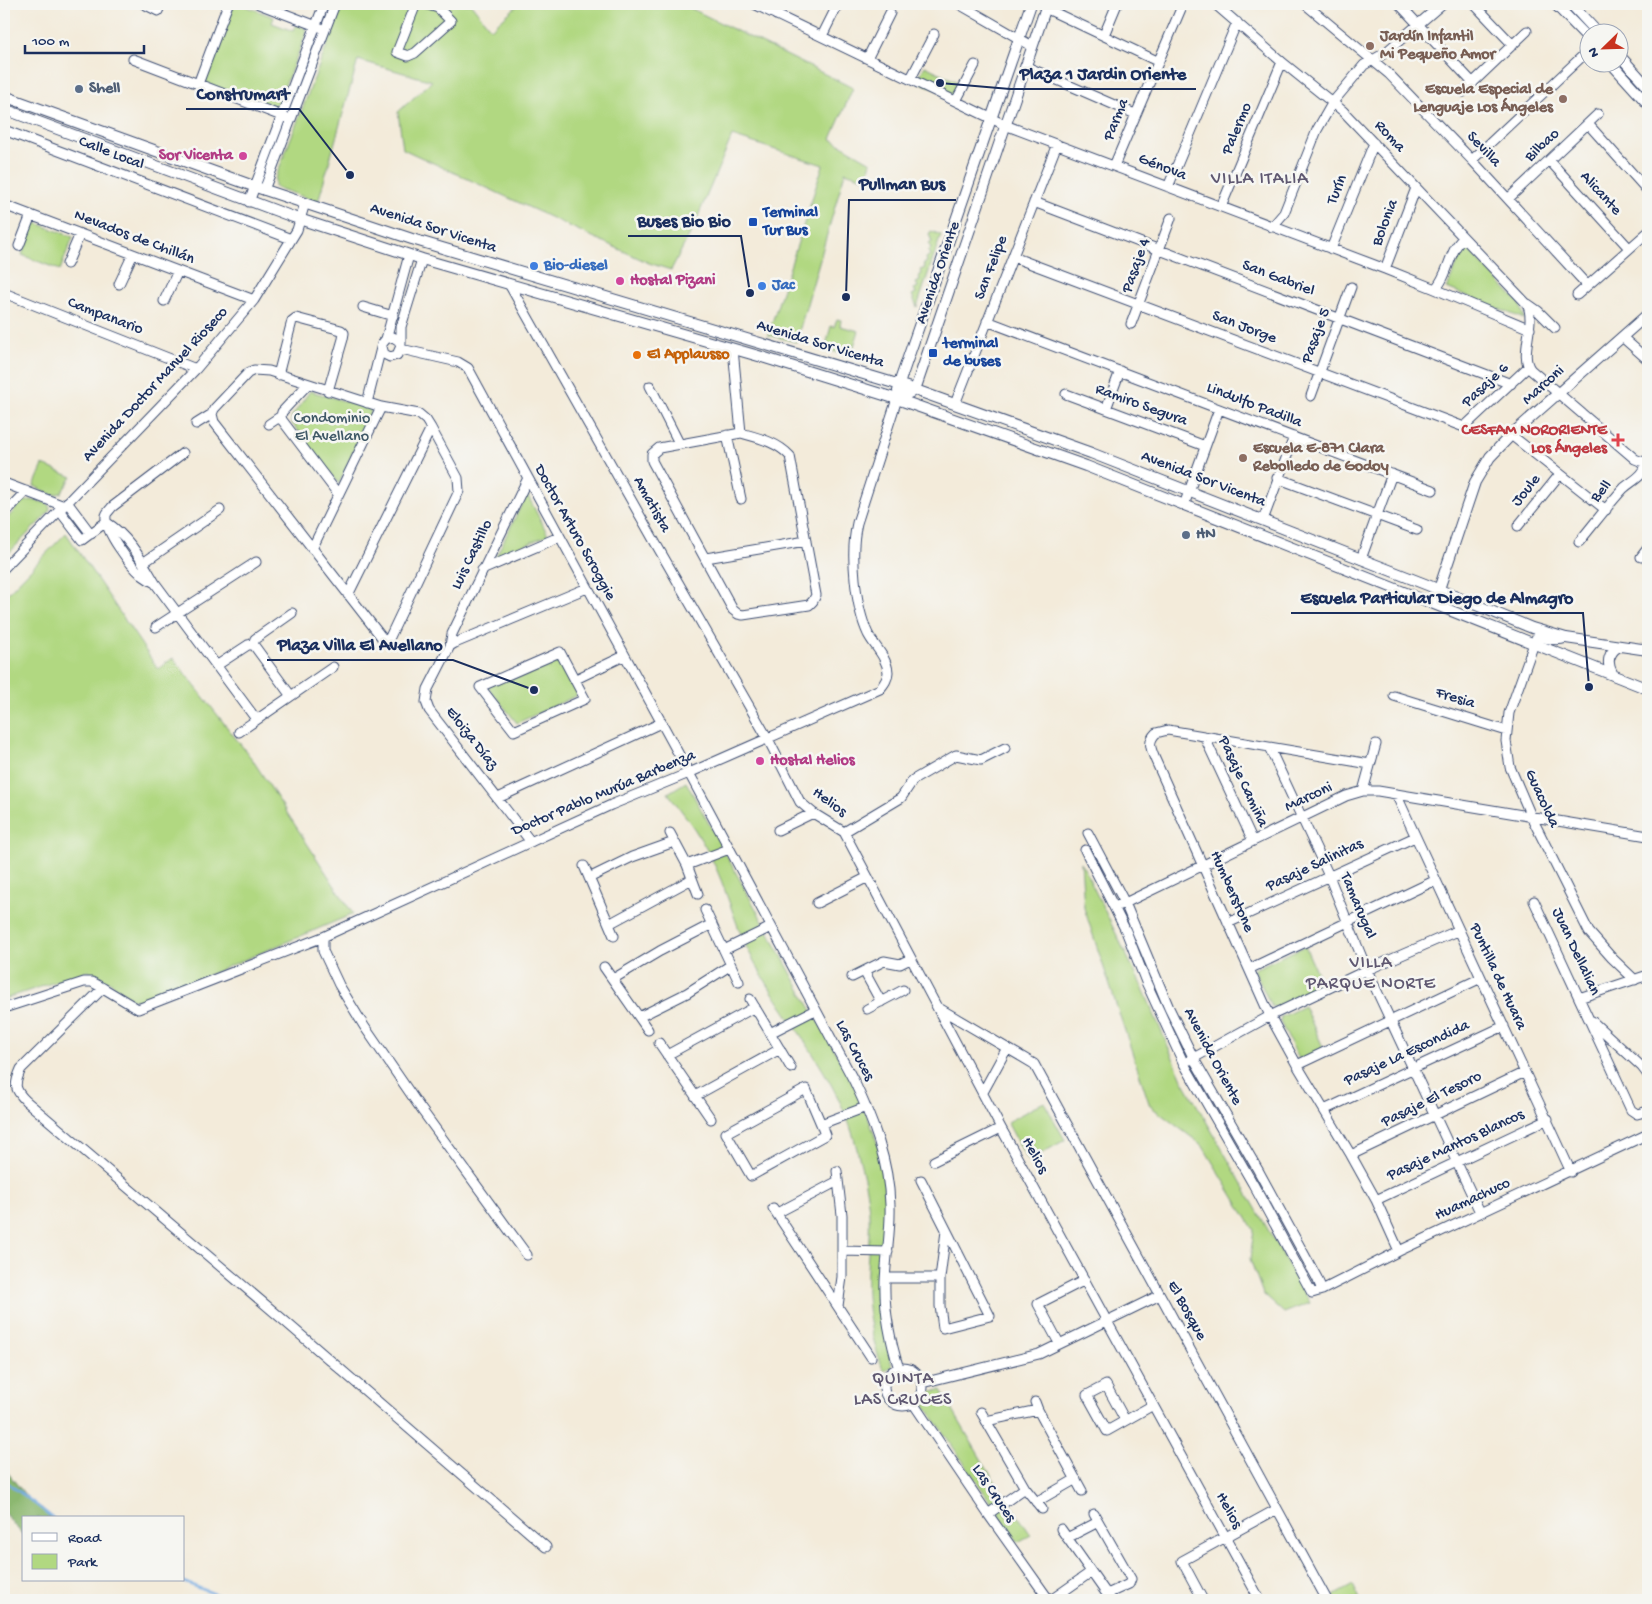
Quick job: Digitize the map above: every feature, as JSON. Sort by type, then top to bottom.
[{"type":"main road","name":"Avenida Oriente","points":[[897,400],[899,384],[1031,4]]},
{"type":"main road","points":[[1555,4],[1580,30]]},
{"type":"main road","points":[[1571,4],[1588,22]]},
{"type":"main road","name":"Avenida Oriente","points":[[915,390],[1046,6]]},
{"type":"main road","points":[[1630,67],[1648,87]]},
{"type":"main road","points":[[1619,72],[1648,104]]},
{"type":"main road","name":"Avenida Sor Vicenta","points":[[4,96],[305,204],[433,245],[899,384],[1078,448],[1439,589],[1532,628],[1566,638],[1648,650]]},
{"type":"main road","name":"Avenida Sor Vicenta","points":[[4,109],[301,220],[422,259],[733,349],[897,400],[1086,466],[1648,688]]},
{"type":"main road","points":[[249,202],[259,196],[260,188]]},
{"type":"main road","points":[[953,228],[965,232],[966,240]]},
{"type":"main road","points":[[409,255],[422,247],[433,245]]},
{"type":"main road","points":[[541,293],[549,288],[565,285]]},
{"type":"main road","name":"Marconi","points":[[1434,603],[1479,473],[1490,457],[1511,435],[1648,314]]},
{"type":"main road","points":[[920,323],[936,327]]},
{"type":"main road","points":[[746,353],[755,349],[761,343]]},
{"type":"main road","points":[[897,400],[915,390]]},
{"type":"main road","points":[[1594,666],[1602,658],[1604,651],[1602,644]]},
{"type":"main road","points":[[1612,673],[1609,660],[1612,651],[1619,646]]},
{"type":"street","points":[[144,4],[159,8]]},
{"type":"street","points":[[198,84],[228,4]]},
{"type":"street","points":[[259,4],[326,29]]},
{"type":"street","points":[[260,188],[286,118],[324,4]]},
{"type":"street","points":[[286,118],[326,29],[335,4]]},
{"type":"street","points":[[416,4],[398,52],[408,56],[415,53],[451,21],[438,8],[425,4]]},
{"type":"street","name":"Génova","points":[[754,4],[868,57],[1005,125],[1385,269],[1530,329]]},
{"type":"street","points":[[776,14],[782,4]]},
{"type":"street","points":[[822,36],[838,4]]},
{"type":"street","points":[[1104,35],[1117,4]]},
{"type":"street","name":"Parma","points":[[1114,166],[1157,61],[1183,4]]},
{"type":"street","name":"Roma","points":[[1215,4],[1354,121],[1528,304],[1555,328]]},
{"type":"street","name":"Sevilla","points":[[1305,4],[1389,74],[1472,160],[1587,285]]},
{"type":"street","points":[[1399,4],[1473,83]]},
{"type":"street","points":[[1272,227],[1284,213],[1320,126],[1333,102],[1364,66],[1385,53],[1442,4]]},
{"type":"street","points":[[1474,4],[1513,45]]},
{"type":"street","points":[[964,5],[1032,46]]},
{"type":"street","points":[[1046,6],[1157,61]]},
{"type":"street","points":[[868,57],[890,13]]},
{"type":"street","points":[[1168,187],[1237,22]]},
{"type":"street","points":[[1463,92],[1527,31]]},
{"type":"street","points":[[911,78],[934,34]]},
{"type":"street","points":[[1472,160],[1580,58]]},
{"type":"street","points":[[133,59],[286,118]]},
{"type":"street","name":"Palermo","points":[[1221,207],[1282,62]]},
{"type":"street","points":[[956,101],[975,65]]},
{"type":"street","points":[[1026,66],[1135,114]]},
{"type":"street","name":"Bilbao","points":[[1508,199],[1598,114]]},
{"type":"street","points":[[1588,124],[1648,191]]},
{"type":"street","name":"Calle Local","points":[[4,130],[292,239]]},
{"type":"street","name":"Turín","points":[[1330,249],[1374,143]]},
{"type":"street","name":"San Felipe","points":[[955,404],[1057,144]]},
{"type":"street","name":"Alicante","points":[[1549,160],[1629,248]]},
{"type":"street","name":"Bolonia","points":[[1385,269],[1416,188]]},
{"type":"street","name":"San Gabriel","points":[[1034,202],[1511,384]]},
{"type":"street","name":"Avenida Doctor Manuel Rioseco","points":[[4,568],[196,369],[254,300],[292,239],[301,220],[305,204]]},
{"type":"street","name":"Nevados de Chillán","points":[[4,205],[254,300]]},
{"type":"street","points":[[19,246],[31,215]]},
{"type":"street","name":"Pasaje 4","points":[[1131,324],[1171,218]]},
{"type":"street","points":[[1577,295],[1648,232]]},
{"type":"street","points":[[67,264],[80,234]]},
{"type":"street","points":[[1435,289],[1442,282],[1458,244],[1464,238]]},
{"type":"street","points":[[119,284],[133,254]]},
{"type":"street","points":[[367,403],[375,369],[393,316],[409,255]]},
{"type":"street","name":"San Jorge","points":[[1013,257],[1464,427]]},
{"type":"street","points":[[375,369],[390,357],[397,355],[401,346],[401,327],[422,259]]},
{"type":"street","points":[[164,301],[178,271]]},
{"type":"street","name":"Amatista","points":[[509,284],[768,739]]},
{"type":"street","name":"Pasaje 5","points":[[1310,396],[1351,287]]},
{"type":"street","name":"Campanario","points":[[4,293],[196,369]]},
{"type":"street","points":[[1528,304],[1531,316],[1526,355],[1528,367],[1635,459],[1647,462]]},
{"type":"street","points":[[363,306],[393,316]]},
{"type":"street","points":[[278,375],[292,321],[296,318],[340,330],[344,333],[343,339],[328,390]]},
{"type":"street","name":"Lindulfo Padilla","points":[[987,321],[1433,490]]},
{"type":"street","points":[[1622,337],[1648,360]]},
{"type":"street","name":"Doctor Arturo Scroggie","points":[[384,343],[396,338],[401,346],[466,366],[689,773]]},
{"type":"street","points":[[384,343],[384,354],[390,357]]},
{"type":"street","points":[[733,349],[741,433]]},
{"type":"street","name":"Pasaje 6","points":[[1464,427],[1528,367]]},
{"type":"street","points":[[196,424],[212,414],[214,409],[248,373],[254,370],[262,370],[381,407],[419,414],[426,420],[458,478],[459,491],[389,640],[382,639],[214,422],[212,414]]},
{"type":"street","points":[[1106,409],[1120,371]]},
{"type":"street","points":[[269,424],[281,416],[282,412],[308,384]]},
{"type":"street","points":[[650,386],[679,443]]},
{"type":"street","name":"Ramiro Segura","points":[[1066,394],[1205,446]]},
{"type":"street","name":"Avenida Oriente","points":[[888,672],[884,659],[865,625],[853,554],[857,523],[897,400]]},
{"type":"street","points":[[312,549],[381,407]]},
{"type":"street","points":[[1184,505],[1220,409]]},
{"type":"street","points":[[281,416],[282,420],[338,494]]},
{"type":"street","points":[[348,595],[431,428]]},
{"type":"street","points":[[741,433],[771,442],[783,448],[790,456],[816,595],[809,605],[743,615],[733,610],[651,459],[656,449],[727,435],[741,433]]},
{"type":"street","points":[[727,435],[741,498]]},
{"type":"street","points":[[1511,435],[1606,510]]},
{"type":"street","points":[[1263,520],[1277,478],[1294,437]]},
{"type":"street","points":[[155,583],[141,575],[115,542],[106,522],[106,515],[112,507],[184,454]]},
{"type":"street","name":"Bell","points":[[1579,542],[1625,488],[1641,474],[1647,462]]},
{"type":"street","points":[[1361,559],[1392,474]]},
{"type":"street","name":"Joule","points":[[1518,526],[1560,474]]},
{"type":"street","points":[[1277,478],[1417,530]]},
{"type":"street","name":"Luis Castillo","points":[[450,646],[452,634],[527,480]]},
{"type":"street","points":[[4,482],[63,506],[82,540],[106,522]]},
{"type":"street","points":[[4,514],[26,491]]},
{"type":"street","points":[[143,563],[220,510]]},
{"type":"street","points":[[106,522],[118,530],[177,614],[256,719]]},
{"type":"street","points":[[482,570],[559,537]]},
{"type":"street","points":[[706,558],[806,541]]},
{"type":"street","points":[[1641,557],[1648,548]]},
{"type":"street","points":[[156,627],[256,562]]},
{"type":"street","points":[[450,646],[587,588]]},
{"type":"street","points":[[253,644],[255,639],[292,613]]},
{"type":"street","points":[[1534,643],[1538,637],[1556,641],[1566,638]]},
{"type":"street","name":"Guacolda","points":[[1534,643],[1509,713],[1507,730],[1510,766],[1531,816],[1589,932],[1635,980]]},
{"type":"street","points":[[216,666],[248,645],[253,644]]},
{"type":"street","points":[[253,644],[291,696]]},
{"type":"street","name":"Eloiza Díaz","points":[[450,646],[428,690],[426,702],[429,710],[531,842]]},
{"type":"street","points":[[560,652],[576,679],[585,699],[514,731],[480,687],[560,652]]},
{"type":"street","points":[[576,679],[624,656]]},
{"type":"street","points":[[239,732],[333,667]]},
{"type":"street","name":"Doctor Pablo Murúa Barbenza","points":[[103,988],[138,1009],[323,937],[611,805],[768,739],[880,689],[887,678],[888,672]]},
{"type":"street","name":"Fresia","points":[[1394,696],[1507,730]]},
{"type":"street","points":[[498,798],[661,723]]},
{"type":"street","name":"Humberstone","points":[[1370,764],[1164,730],[1153,736],[1150,747],[1270,1016],[1376,1200],[1399,1251]]},
{"type":"street","name":"Pasaje Camiña","points":[[1204,736],[1253,841]]},
{"type":"street","name":"Helios","points":[[768,739],[800,802],[813,813],[844,832],[1001,1128],[1260,1600]]},
{"type":"street","points":[[1363,791],[1376,744]]},
{"type":"street","name":"Tamarugal","points":[[1269,747],[1329,876],[1367,970],[1480,1212]]},
{"type":"street","points":[[844,832],[901,798],[913,780],[956,755],[981,760],[1005,748]]},
{"type":"street","name":"Las Cruces","points":[[689,773],[845,1064],[866,1107],[878,1138],[886,1171],[890,1205],[886,1278],[888,1323],[899,1369]]},
{"type":"street","name":"Marconi","points":[[1114,907],[1346,796],[1363,791],[1378,791],[1648,836]]},
{"type":"street","name":"Puntilla de Huara","points":[[1396,794],[1571,1172]]},
{"type":"street","points":[[778,830],[813,813]]},
{"type":"street","name":"Avenida Oriente","points":[[1088,832],[1125,903],[1169,1008],[1194,1058],[1266,1184],[1322,1290]]},
{"type":"street","points":[[670,833],[698,894]]},
{"type":"street","name":"Pasaje Salinitas","points":[[1228,923],[1415,837]]},
{"type":"street","points":[[589,878],[632,857],[674,842]]},
{"type":"street","points":[[686,865],[729,849]]},
{"type":"street","name":"Avenida Oriente","points":[[1085,850],[1114,907],[1183,1062],[1253,1184],[1312,1293]]},
{"type":"street","points":[[584,866],[614,936]]},
{"type":"street","points":[[817,903],[868,877]]},
{"type":"street","points":[[609,924],[692,879]]},
{"type":"street","points":[[1249,969],[1436,880]]},
{"type":"street","name":"Juan Dellalian","points":[[1534,900],[1631,1110],[1637,1114],[1648,1111]]},
{"type":"street","points":[[705,910],[740,982]]},
{"type":"street","points":[[612,979],[712,924]]},
{"type":"street","points":[[724,950],[771,928]]},
{"type":"street","points":[[1183,1062],[1194,1058],[1270,1016],[1367,970],[1459,930]]},
{"type":"street","points":[[323,937],[324,951],[339,985],[364,1026],[420,1109],[527,1255]]},
{"type":"street","points":[[852,977],[884,961],[900,964],[910,959]]},
{"type":"street","points":[[639,1017],[686,993],[731,965]]},
{"type":"street","points":[[604,967],[648,1030]]},
{"type":"street","points":[[864,972],[881,1002]]},
{"type":"street","points":[[1579,998],[1648,975]]},
{"type":"street","points":[[1297,1065],[1481,978]]},
{"type":"street","points":[[4,1008],[84,982],[92,982],[103,988],[21,1069],[15,1081],[18,1092],[546,1547]]},
{"type":"street","points":[[867,1009],[903,990]]},
{"type":"street","points":[[667,1055],[752,1003],[791,1068]]},
{"type":"street","name":"El Bosque","points":[[936,1007],[1034,1064],[1327,1600]]},
{"type":"street","points":[[770,1033],[816,1010]]},
{"type":"street","name":"Juan Dellalian","points":[[1588,1017],[1642,1067],[1648,1075]]},
{"type":"street","name":"Pasaje La Escondida","points":[[1324,1110],[1504,1026]]},
{"type":"street","points":[[659,1043],[711,1120]]},
{"type":"street","points":[[983,1092],[1007,1048]]},
{"type":"street","points":[[695,1096],[780,1049]]},
{"type":"street","name":"Pasaje El Tesoro","points":[[1351,1155],[1525,1072]]},
{"type":"street","points":[[806,1090],[821,1124],[825,1134],[751,1176],[726,1133],[806,1090]]},
{"type":"street","points":[[821,1124],[866,1107]]},
{"type":"street","name":"Pasaje Mantos Blancos","points":[[1376,1200],[1548,1120]]},
{"type":"street","points":[[934,1161],[1001,1128]]},
{"type":"street","name":"Huamachuco","points":[[1312,1293],[1322,1290],[1480,1212],[1571,1172],[1648,1134]]},
{"type":"street","points":[[838,1306],[842,1277],[842,1215],[837,1176],[775,1210],[838,1306],[872,1357]]},
{"type":"street","points":[[921,1180],[946,1229],[990,1316],[943,1328],[940,1306],[940,1278],[946,1229]]},
{"type":"street","points":[[842,1251],[888,1252]]},
{"type":"street","points":[[886,1278],[940,1278]]},
{"type":"street","points":[[1059,1343],[1038,1304],[1085,1280]]},
{"type":"street","points":[[922,1383],[1039,1354],[1160,1294]]},
{"type":"street","points":[[899,1369],[911,1370],[920,1378],[922,1383],[921,1394],[914,1403],[898,1406],[888,1400],[885,1395],[884,1384],[886,1378],[889,1374],[899,1369]]},
{"type":"street","points":[[1125,1420],[1106,1385],[1087,1395],[1106,1431],[1154,1405]]},
{"type":"street","name":"Las Cruces","points":[[914,1403],[988,1514],[1050,1600]]},
{"type":"street","points":[[986,1422],[1036,1406],[1082,1491]]},
{"type":"street","points":[[981,1412],[1025,1488],[1039,1505],[1076,1479]]},
{"type":"street","points":[[988,1514],[1025,1488]]},
{"type":"street","points":[[1203,1600],[1182,1561],[1277,1509]]},
{"type":"street","points":[[1061,1529],[1066,1538],[1109,1597],[1129,1584],[1131,1579],[1096,1518],[1066,1538]]},
{"type":"street","points":[[1050,1600],[1091,1572]]},
{"type":"green space","points":[[240,4],[274,17],[272,23],[293,31],[297,25],[305,28],[307,32],[277,105],[274,107],[206,84],[206,76],[234,5]]},
{"type":"green space","points":[[343,4],[471,4],[491,29],[519,4],[682,4],[853,88],[831,139],[871,162],[867,179],[845,172],[796,342],[768,335],[823,165],[732,136],[693,228],[671,270],[649,263],[403,149],[398,112],[432,81],[358,60],[318,202],[275,187],[275,179]]},
{"type":"green space","points":[[925,66],[962,84],[955,98],[917,81]]},
{"type":"green space","points":[[34,222],[73,237],[60,270],[22,255]]},
{"type":"green space","points":[[931,231],[941,235],[917,307],[912,295],[916,293],[914,289],[918,287],[916,283],[920,281],[919,276],[922,274],[920,270],[925,268],[923,264],[927,262],[926,258],[930,255],[928,251],[931,249],[929,244],[932,242],[929,234]]},
{"type":"green space","points":[[1465,246],[1520,304],[1524,319],[1447,288]]},
{"type":"green space","points":[[837,319],[841,320],[840,326],[859,331],[852,352],[847,355],[825,349],[831,326],[834,327]]},
{"type":"green space","name":"Condominio El Avellano","points":[[310,391],[372,409],[339,484],[291,422],[292,416]]},
{"type":"green space","points":[[43,465],[72,477],[61,493],[53,495],[34,486]]},
{"type":"green space","points":[[527,494],[548,535],[495,558]]},
{"type":"green space","points":[[31,500],[47,503],[50,508],[49,512],[4,558],[4,522],[22,502]]},
{"type":"green space","points":[[66,533],[158,669],[173,658],[252,759],[353,914],[144,1002],[132,999],[110,982],[88,971],[4,999],[4,597]]},
{"type":"green space","points":[[559,654],[580,694],[517,723],[487,686]]},
{"type":"green space","points":[[686,782],[848,1075],[874,1133],[884,1171],[886,1207],[881,1305],[892,1367],[883,1370],[875,1346],[870,1321],[867,1295],[869,1211],[861,1165],[849,1125],[838,1098],[824,1072],[761,974],[747,948],[710,855],[695,830],[668,793]]},
{"type":"green space","points":[[1081,862],[1145,993],[1182,1079],[1310,1303],[1284,1313],[1263,1294],[1250,1259],[1254,1230],[1202,1145],[1150,1106],[1084,908]]},
{"type":"green space","points":[[1305,946],[1323,987],[1278,1008],[1271,1006],[1254,969]]},
{"type":"green space","points":[[1304,1006],[1324,1049],[1300,1061],[1280,1022],[1281,1017]]},
{"type":"green space","points":[[1044,1102],[1065,1140],[1028,1161],[1007,1122]]},
{"type":"green space","points":[[941,1390],[987,1469],[1031,1535],[1018,1542],[925,1406],[931,1391]]},
{"type":"green space","points":[[4,1468],[30,1501],[43,1509],[48,1516],[22,1516],[22,1534],[4,1513]]},
{"type":"green space","points":[[1353,1585],[1360,1600],[1335,1600],[1333,1596]]},
{"type":"waterway","points":[[4,1480],[50,1516]]},
{"type":"waterway","points":[[183,1582],[231,1600]]},
{"type":"place","name":"Jardín Infantil Mi Pequeño Amor","points":[[1370,46]]},
{"type":"place","name":"Plaza 1 Jardin Oriente","points":[[940,83]]},
{"type":"place","name":"Shell","points":[[79,89]]},
{"type":"place","name":"Escuela Especial de Lenguaje Los Ángeles","points":[[1563,99]]},
{"type":"place","name":"Sor Vicenta","points":[[243,156]]},
{"type":"place","name":"Construmart","points":[[350,175]]},
{"type":"place","name":"Terminal Tur Bus","points":[[753,222]]},
{"type":"place","name":"Bio-diesel","points":[[534,266]]},
{"type":"place","name":"Hostal Pizani","points":[[620,281]]},
{"type":"place","name":"Jac","points":[[762,286]]},
{"type":"place","name":"Buses Bio Bio","points":[[750,293]]},
{"type":"place","name":"Pullman Bus","points":[[846,297]]},
{"type":"place","name":"terminal de buses","points":[[933,353]]},
{"type":"place","name":"El Applausso","points":[[637,355]]},
{"type":"place","name":"CESFAM NORORIENTE Los Ángeles","points":[[1618,440]]},
{"type":"place","name":"Escuela E-871 Clara Rebolledo de Godoy","points":[[1243,458]]},
{"type":"place","name":"HN","points":[[1186,535]]},
{"type":"place","name":"Escuela Particular Diego de Almagro","points":[[1589,687]]},
{"type":"place","name":"Plaza Villa El Avellano","points":[[534,690]]},
{"type":"place","name":"Hostal Helios","points":[[760,761]]},
{"type":"district","name":"VILLA ITALIA","points":[[1260,179]]},
{"type":"district","name":"VILLA PARQUE NORTE","points":[[1371,973]]},
{"type":"district","name":"QUINTA LAS CRUCES","points":[[903,1389]]}]
